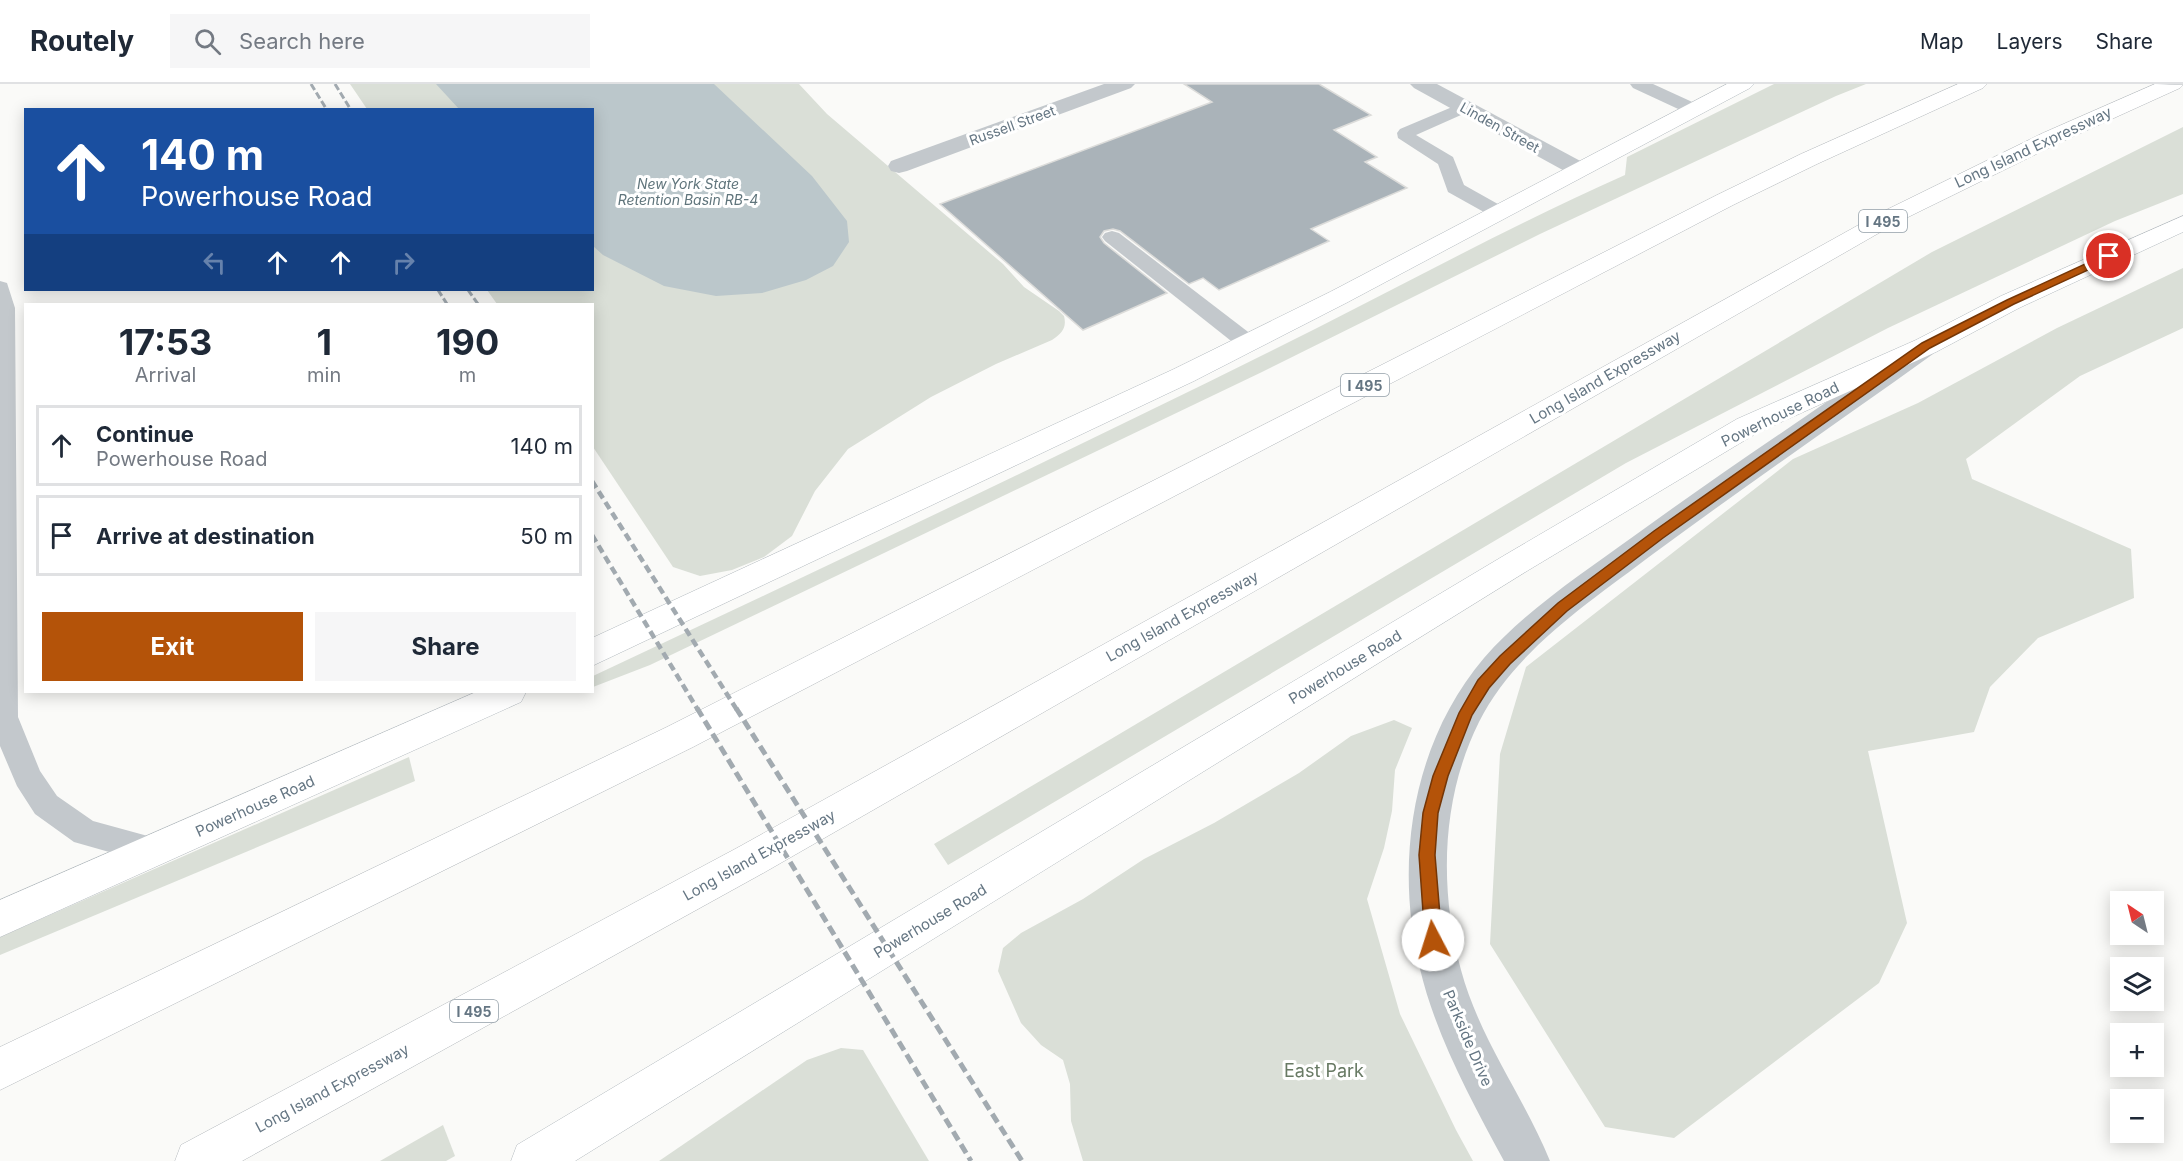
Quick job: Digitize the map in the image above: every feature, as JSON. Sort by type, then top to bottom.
[{"type":"main road","points":[[594,652],[1105,413],[1248,343],[1743,84]]},
{"type":"main road","name":"I 495","points":[[0,1069],[680,737],[1725,200],[1809,159],[1976,84]]},
{"type":"main road","name":"Long Island Expressway","points":[[196,1161],[752,860],[1890,217],[2051,138],[2173,84]]},
{"type":"main road","name":"Powerhouse Road","points":[[533,1161],[1516,563],[1747,426],[1926,346],[2010,302],[2183,223]]},
{"type":"main road","name":"Powerhouse Road","points":[[0,919],[507,693]]},
{"type":"street","name":"Russell Street","points":[[899,166],[1124,84]]},
{"type":"street","name":"Linden Street","points":[[1421,84],[1578,169]]},
{"type":"street","name":"Parkside Drive","points":[[1521,1149],[1487,1085],[1464,1033],[1446,988],[1433,940],[1427,855],[1431,813],[1440,776],[1466,713],[1484,684],[1505,660],[1563,607],[1713,495],[1794,441],[1926,346]]},
{"type":"lane","points":[[1639,84],[1695,110]]},
{"type":"lane","points":[[1464,108],[1406,133],[1407,138],[1446,161],[1455,188],[1498,212]]},
{"type":"lane","points":[[1112,237],[1248,343]]},
{"type":"lane","points":[[0,287],[15,395],[2,725],[28,777],[46,805],[85,832],[154,851]]},
{"type":"green space","points":[[350,84],[799,84],[827,114],[1003,264],[1024,287],[1059,311],[1064,316],[1064,327],[1052,340],[996,364],[931,397],[848,449],[815,491],[792,536],[764,557],[732,570],[700,576],[673,567],[594,448],[594,303],[496,303],[488,291],[594,291],[594,108],[366,108]]},
{"type":"green space","points":[[1774,84],[1866,84],[1540,234],[1262,372],[650,665],[594,687],[594,676],[1101,435],[1535,217],[1625,175],[1627,157]]},
{"type":"green space","points":[[2183,127],[2183,194],[2115,221],[1888,328],[1626,463],[948,865],[934,844],[1932,252]]},
{"type":"green space","points":[[2183,268],[2183,328],[2080,376],[1966,459],[1972,479],[2131,549],[2134,598],[2038,638],[1990,687],[1974,732],[1868,751],[1907,923],[1879,983],[1674,1138],[1605,1127],[1490,944],[1500,754],[1526,667],[1793,459],[1918,403],[2057,328]]},
{"type":"green space","name":"East Park","points":[[1394,720],[1412,728],[1395,770],[1392,811],[1384,848],[1367,899],[1400,1014],[1473,1161],[1083,1161],[1071,1121],[1070,1084],[1063,1060],[1041,1045],[1021,1023],[998,971],[1003,948],[1021,933],[1083,899],[1144,859],[1214,823],[1299,773],[1351,736]]},
{"type":"green space","points":[[409,757],[415,781],[0,955],[0,937]]},
{"type":"green space","points":[[841,1048],[863,1050],[929,1161],[659,1161],[807,1060]]},
{"type":"green space","points":[[443,1125],[455,1156],[446,1161],[380,1161]]},
{"type":"water","name":"New York State Retention Basin RB-4","points":[[436,84],[714,84],[812,176],[847,221],[849,242],[833,266],[806,280],[762,293],[716,296],[664,286],[603,255],[594,247],[594,108],[458,108]]},
{"type":"building","points":[[1184,84],[1319,84],[1371,115],[1334,130],[1377,157],[1365,162],[1407,188],[1311,229],[1329,241],[1219,290],[1203,278],[1189,284],[1120,231],[1113,229],[1104,231],[1100,237],[1104,243],[1167,293],[1083,330],[940,204],[1212,102]]},
{"type":"railway","points":[[311,84],[326,108]]},
{"type":"railway","points":[[335,84],[350,108]]},
{"type":"railway","points":[[439,291],[446,303]]},
{"type":"railway","points":[[469,291],[477,303]]},
{"type":"railway","points":[[594,484],[737,710]]},
{"type":"railway","points":[[594,538],[698,710]]},
{"type":"railway","points":[[697,708],[971,1161]]},
{"type":"railway","points":[[736,708],[1022,1161]]},
{"type":"route","points":[[1433,940],[1427,855],[1431,813],[1440,776],[1466,713],[1484,684],[1505,660],[1563,607],[1658,534],[1755,465],[1794,441],[1926,346],[2010,302],[2109,256]]}]
